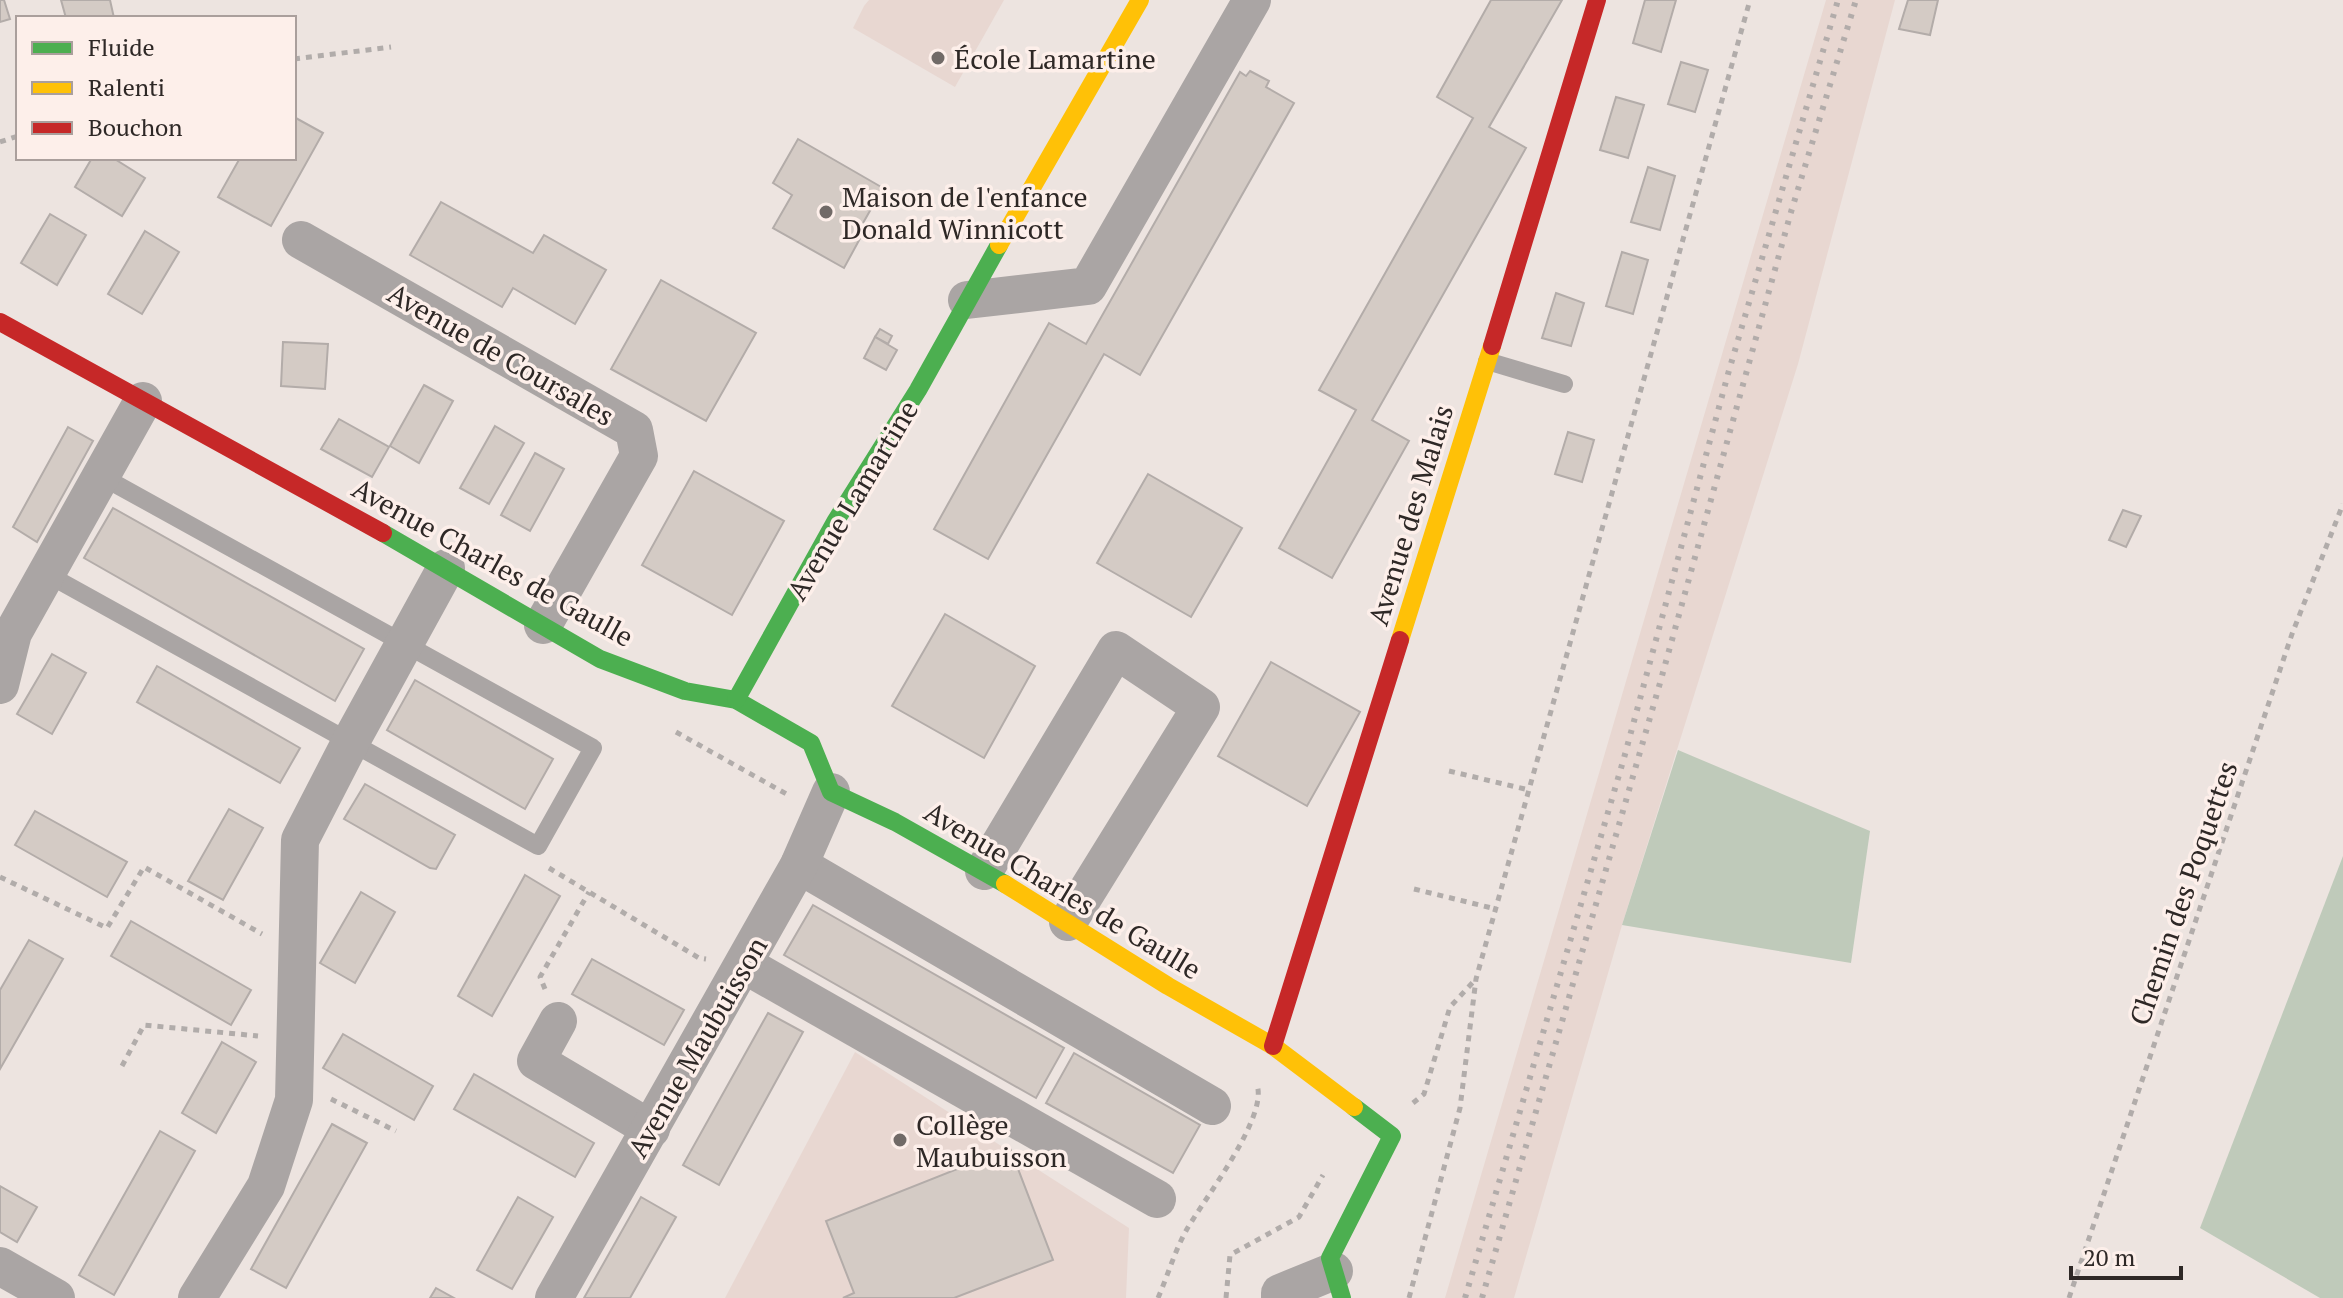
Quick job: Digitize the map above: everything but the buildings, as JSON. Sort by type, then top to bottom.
[{"type":"street","name":"Avenue Lamartine","points":[[736,700],[835,522],[918,390],[1140,0]]},
{"type":"street","points":[[967,300],[1088,286],[1252,0]]},
{"type":"street","name":"Avenue des Malais","points":[[1273,1046],[1597,0]]},
{"type":"street","name":"Avenue de Coursales","points":[[301,240],[634,430],[639,456],[543,625]]},
{"type":"street","name":"Avenue Charles de Gaulle","points":[[0,322],[446,568],[600,659],[685,691],[736,700],[811,743],[827,803],[895,822],[984,871],[1168,986],[1273,1046],[1392,1136],[1330,1258],[1338,1285]]},
{"type":"street","points":[[0,685],[13,633],[143,401]]},
{"type":"street","points":[[197,1298],[266,1186],[294,1100],[300,840],[446,568]]},
{"type":"street","points":[[984,871],[1116,650],[1201,707],[1068,922]]},
{"type":"street","name":"Avenue Maubuisson","points":[[554,1298],[745,965],[799,865],[827,803]]},
{"type":"street","points":[[799,865],[1212,1106]]},
{"type":"street","points":[[745,965],[1157,1199]]},
{"type":"street","points":[[558,1021],[536,1061],[651,1129]]},
{"type":"street","points":[[0,1266],[46,1296]]},
{"type":"street","points":[[1280,1298],[1280,1293],[1338,1285]]},
{"type":"lane","points":[[1487,361],[1564,384]]},
{"type":"lane","points":[[47,574],[538,846],[593,748],[101,476]]},
{"type":"path","points":[[1409,1298],[1460,1108],[1474,987],[1750,0]]},
{"type":"path","points":[[296,59],[391,47]]},
{"type":"path","name":"Chemin des Poquettes","points":[[2069,1298],[2287,649],[2343,504]]},
{"type":"path","points":[[669,728],[827,803]]},
{"type":"path","points":[[1449,771],[1529,790]]},
{"type":"path","points":[[538,846],[547,868],[699,958],[745,965]]},
{"type":"path","points":[[0,877],[107,928],[144,867],[297,954]]},
{"type":"path","points":[[1414,889],[1496,909]]},
{"type":"path","points":[[558,1021],[540,977],[589,892]]},
{"type":"path","points":[[122,1066],[144,1025],[295,1040]]},
{"type":"path","points":[[294,1081],[396,1131]]},
{"type":"path","points":[[1158,1298],[1186,1231],[1247,1134],[1260,1094],[1256,1081]]},
{"type":"shaded area","name":"École Lamartine","points":[[869,0],[1004,0],[955,87],[853,28]]},
{"type":"shaded area","points":[[1826,0],[1895,0],[1798,364],[1622,925],[1514,1298],[1445,1298]]},
{"type":"shaded area","name":"Collège Maubuisson","points":[[855,1052],[1129,1228],[1126,1298],[725,1298]]},
{"type":"green space","points":[[1678,750],[1870,831],[1851,963],[1622,925]]},
{"type":"green space","points":[[2343,856],[2343,1298],[2320,1298],[2200,1228]]},
{"type":"railway","points":[[1465,1298],[1624,758],[1728,374],[1838,0]]},
{"type":"railway","points":[[1482,1298],[1660,683],[1791,212],[1856,0]]},
{"type":"traffic: fast","points":[[736,700],[835,522],[918,390],[999,245]]},
{"type":"traffic: fast","points":[[383,533],[600,659],[685,691],[736,700],[811,743],[831,792],[895,822],[1005,884]]},
{"type":"traffic: fast","points":[[1342,1298],[1330,1258],[1392,1136],[1354,1107]]},
{"type":"traffic: slow","points":[[999,245],[1140,0]]},
{"type":"traffic: slow","points":[[1400,640],[1492,346]]},
{"type":"traffic: slow","points":[[1005,884],[1168,986],[1273,1046],[1354,1107]]},
{"type":"traffic: jam","points":[[1492,346],[1597,0]]},
{"type":"traffic: jam","points":[[0,322],[383,533]]},
{"type":"traffic: jam","points":[[1273,1046],[1400,640]]},
{"type":"place","name":"École Lamartine","points":[[938,58]]},
{"type":"place","name":"Maison de l'enfance Donald Winnicott","points":[[826,212]]},
{"type":"place","name":"Collège Maubuisson","points":[[900,1140]]}]
